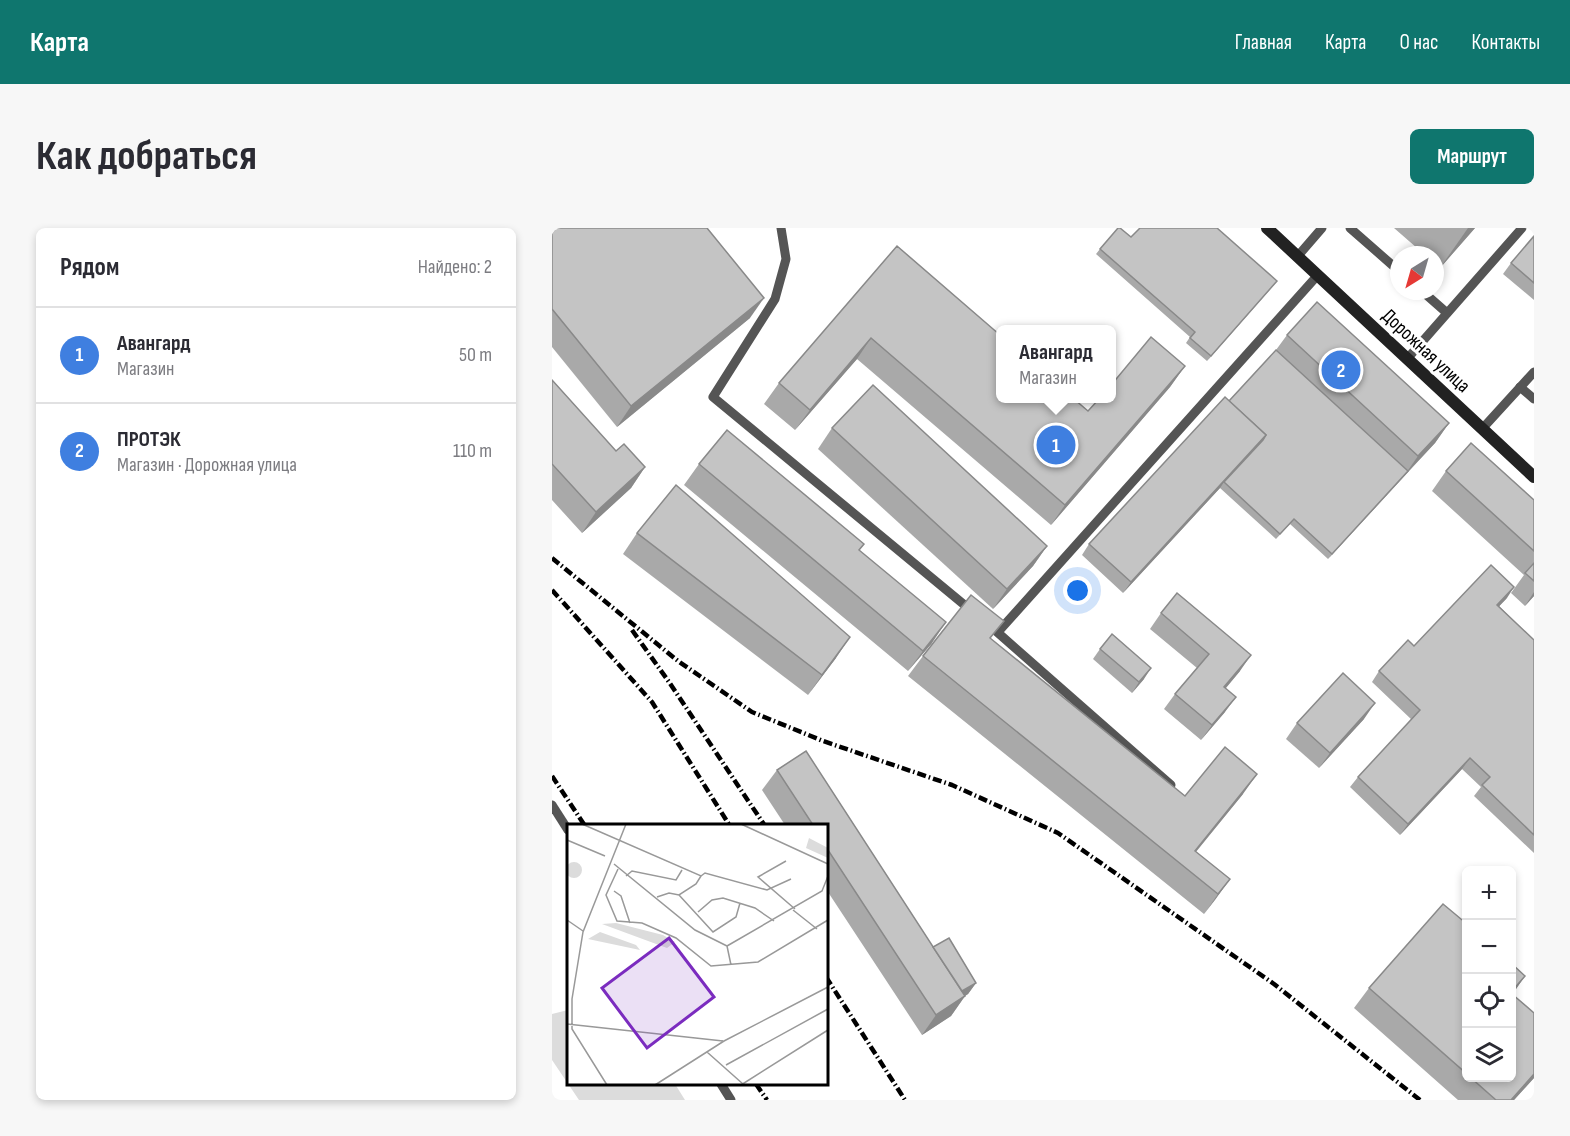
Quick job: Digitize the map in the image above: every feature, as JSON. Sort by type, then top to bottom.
[{"type":"street","name":"Дорожная улица","points":[[1267,228],[1534,477]]},
{"type":"lane","points":[[781,228],[786,259],[775,299],[713,397],[998,632],[1171,785]]},
{"type":"lane","points":[[1297,257],[1322,228]]},
{"type":"lane","points":[[1350,228],[1390,263]]},
{"type":"lane","points":[[1407,359],[1522,228]]},
{"type":"lane","points":[[998,632],[1317,276]]},
{"type":"lane","points":[[1432,300],[1447,313]]},
{"type":"lane","points":[[1482,429],[1534,372]]},
{"type":"lane","points":[[1520,387],[1534,399]]},
{"type":"lane","points":[[552,805],[567,828]]},
{"type":"lane","points":[[722,1085],[731,1100]]},
{"type":"shaded area","points":[[567,1010],[567,1082],[552,1060],[552,1014]]},
{"type":"shaded area","points":[[569,1085],[676,1085],[685,1100],[579,1100]]},
{"type":"building","points":[[552,228],[707,228],[764,298],[631,406],[552,309]]},
{"type":"building","points":[[1118,228],[1131,237],[1140,228],[1217,228],[1277,281],[1211,356],[1190,338],[1195,332],[1100,249]]},
{"type":"building","points":[[1534,236],[1534,283],[1511,263]]},
{"type":"building","points":[[897,246],[996,332],[996,403],[1079,403],[1088,411],[1095,403],[1116,403],[1116,379],[1151,337],[1185,366],[1065,505],[871,338],[810,410],[779,383]]},
{"type":"building","points":[[1317,302],[1449,423],[1418,456],[1287,335]]},
{"type":"building","points":[[1276,350],[1408,471],[1332,554],[1294,519],[1280,534],[1224,482],[1266,435],[1229,401]]},
{"type":"building","points":[[552,380],[616,451],[624,444],[645,467],[596,512],[552,464]]},
{"type":"building","points":[[873,385],[1047,546],[1007,589],[832,428]]},
{"type":"building","points":[[1225,397],[1266,435],[1131,582],[1089,544]]},
{"type":"building","points":[[727,430],[864,544],[859,550],[946,622],[923,651],[699,464]]},
{"type":"building","points":[[1471,443],[1534,500],[1534,551],[1446,471]]},
{"type":"building","points":[[676,485],[850,637],[822,675],[637,533]]},
{"type":"building","points":[[1534,563],[1534,581],[1525,573]]},
{"type":"building","points":[[1491,565],[1514,587],[1497,605],[1534,640],[1534,835],[1482,785],[1490,777],[1470,758],[1408,824],[1358,777],[1420,710],[1379,671],[1408,640],[1414,646]]},
{"type":"building","points":[[1177,593],[1251,655],[1224,687],[1236,697],[1212,725],[1175,694],[1209,654],[1161,613]]},
{"type":"building","points":[[971,595],[1004,621],[990,638],[1185,796],[1225,747],[1257,774],[1195,851],[1230,879],[1218,894],[923,656]]},
{"type":"building","points":[[1112,634],[1151,668],[1139,682],[1100,649]]},
{"type":"building","points":[[1343,673],[1375,703],[1330,753],[1297,723]]},
{"type":"building","points":[[806,751],[965,996],[936,1015],[828,850],[828,824],[812,824],[777,770]]},
{"type":"building","points":[[1443,904],[1462,920],[1462,1070],[1369,988]]},
{"type":"building","points":[[949,938],[976,983],[962,991],[933,947]]},
{"type":"building","points":[[1516,968],[1525,976],[1516,986]]},
{"type":"building","points":[[1516,997],[1534,1013],[1534,1074],[1511,1100],[1496,1100],[1476,1082],[1516,1082]]},
{"type":"railway","points":[[552,558],[678,661],[752,712],[823,741],[952,785],[1058,833],[1274,984],[1420,1100]]},
{"type":"railway","points":[[552,590],[652,702],[729,824]]},
{"type":"railway","points":[[632,630],[764,824]]},
{"type":"railway","points":[[552,776],[584,824]]},
{"type":"railway","points":[[828,980],[905,1100]]},
{"type":"railway","points":[[757,1085],[767,1100]]},
{"type":"place","name":"ПРОТЭК","points":[[1341,370]]},
{"type":"place","name":"Авангард","points":[[1056,445]]}]
